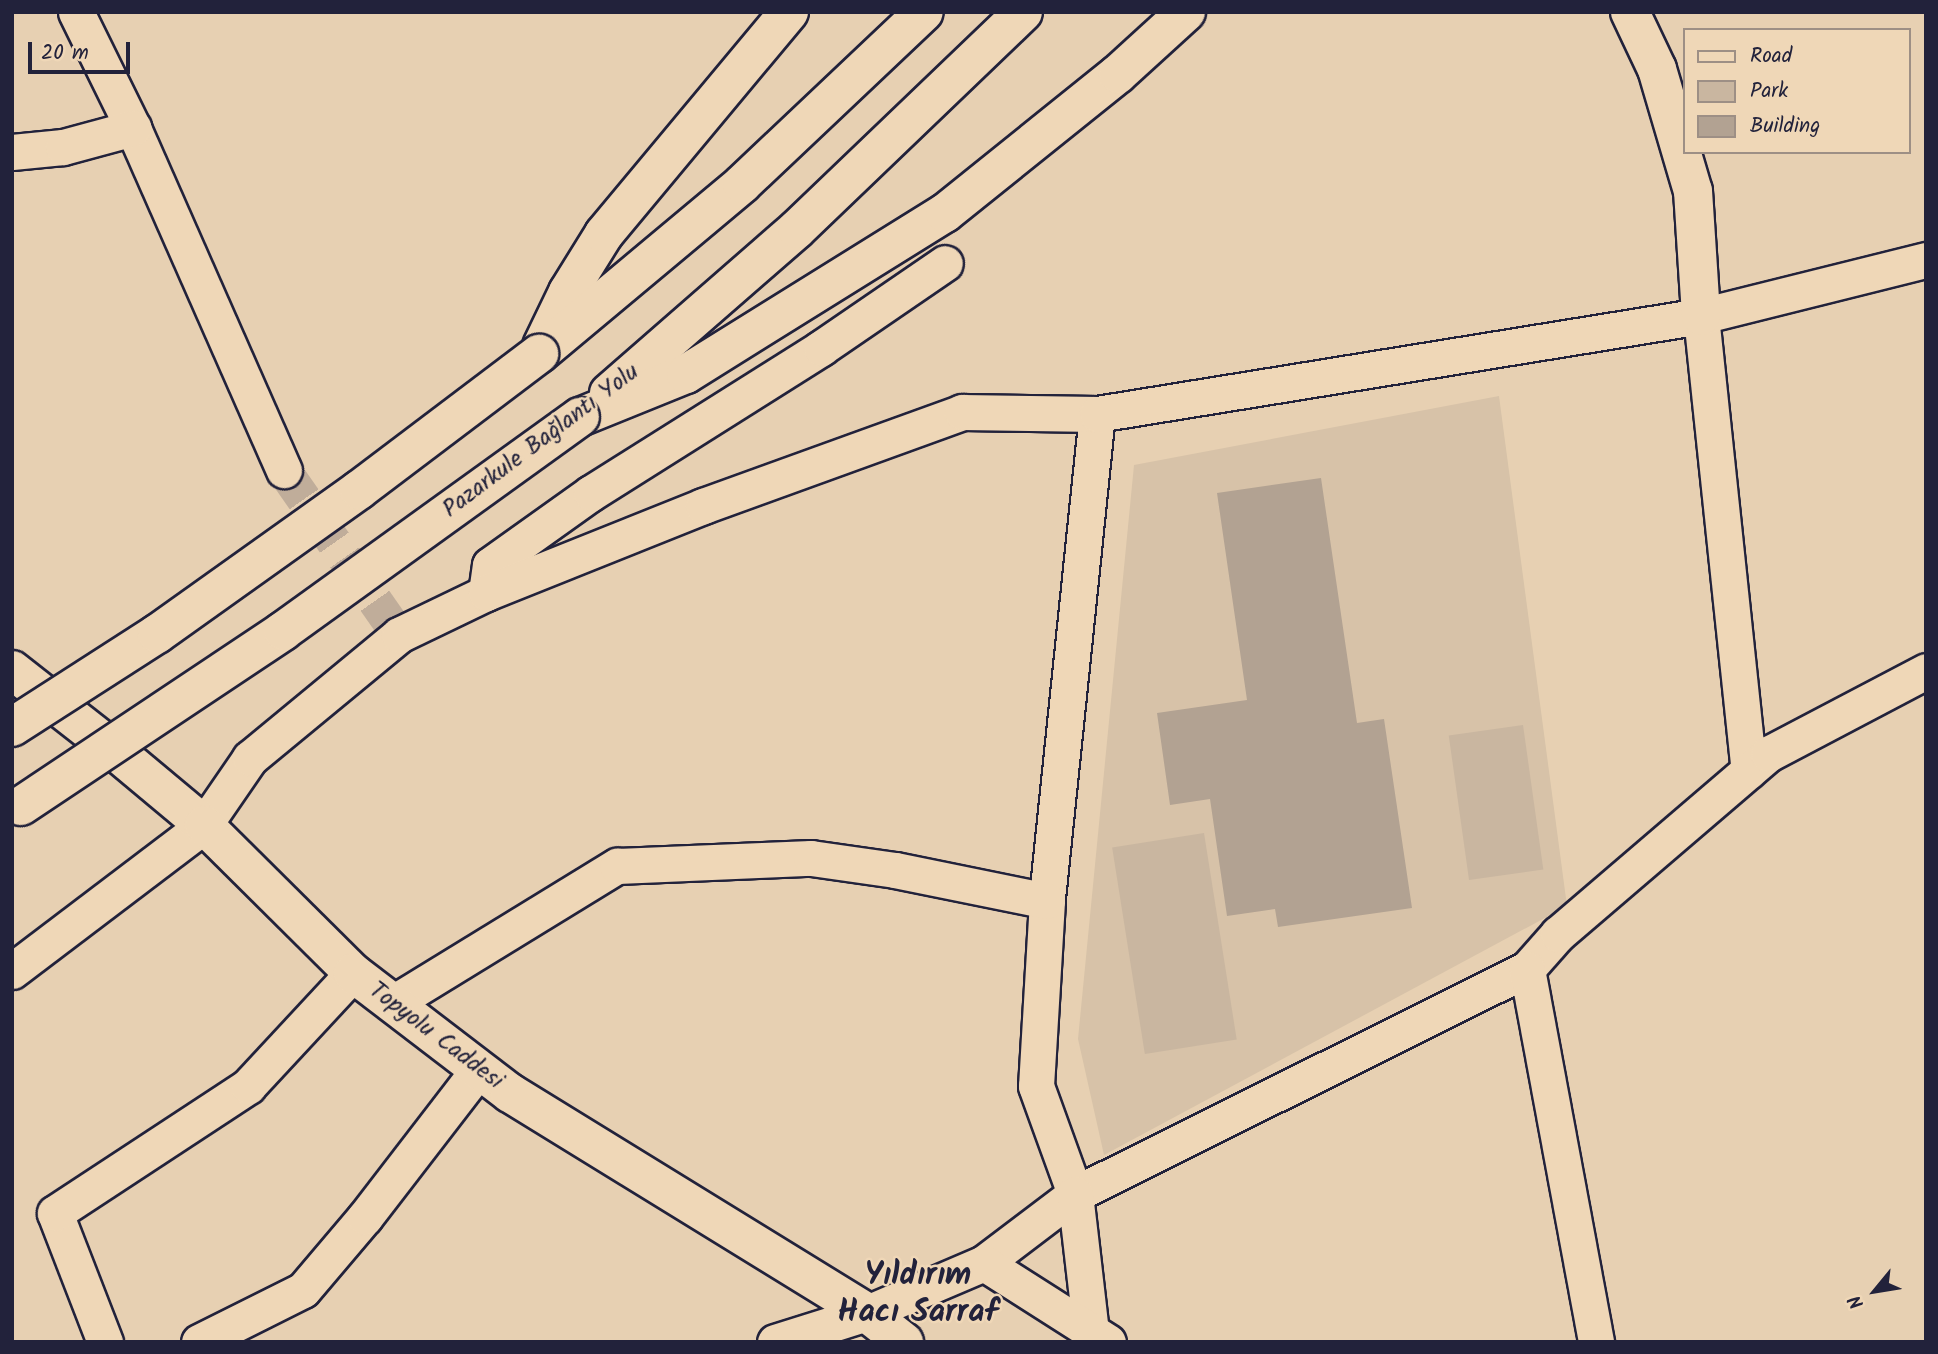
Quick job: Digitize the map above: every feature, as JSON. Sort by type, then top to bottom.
[{"type":"main road","points":[[12,727],[157,634],[359,490],[539,354],[742,184],[924,12]]},
{"type":"main road","name":"Pazarkule Bağlantı Yolu","points":[[17,808],[283,631],[580,417],[690,326],[797,229],[1023,12]]},
{"type":"main road","points":[[580,417],[686,374],[946,213],[1118,74],[1186,12]]},
{"type":"main road","points":[[1630,12],[1657,69],[1682,154]]},
{"type":"main road","points":[[539,354],[568,292],[604,234],[784,18]]},
{"type":"main road","points":[[1682,154],[1693,191],[1701,316]]},
{"type":"main road","name":"Topyolu Caddesi","points":[[12,670],[120,754],[204,825],[354,973],[510,1093],[867,1313],[904,1342]]},
{"type":"street","points":[[76,12],[133,128],[284,470]]},
{"type":"street","points":[[12,152],[63,147],[133,128]]},
{"type":"street","points":[[12,971],[204,825],[250,758],[399,635],[486,593],[703,506],[962,412],[1097,414],[1701,316],[1926,260]]},
{"type":"street","points":[[486,593],[490,565],[591,493],[821,348],[945,263]]},
{"type":"street","points":[[1701,316],[1749,769]]},
{"type":"street","points":[[1097,414],[1046,901],[1036,1086],[1075,1194],[1099,1337]]},
{"type":"street","points":[[775,1342],[867,1313],[984,1263],[1075,1194],[1527,969],[1558,934],[1768,754],[1926,671]]},
{"type":"street","points":[[393,1003],[617,866],[811,858],[895,870],[1046,901]]},
{"type":"street","points":[[1527,969],[1596,1342]]},
{"type":"street","points":[[105,1342],[55,1213],[248,1086],[354,973]]},
{"type":"street","points":[[199,1342],[303,1290],[365,1217],[479,1069]]},
{"type":"street","points":[[984,1263],[1099,1337]]},
{"type":"shaded area","points":[[1499,396],[1567,906],[1104,1155],[1078,1039],[1134,465]]},
{"type":"green space","points":[[1523,725],[1543,870],[1469,880],[1449,735]]},
{"type":"green space","points":[[1204,833],[1237,1039],[1145,1054],[1112,848]]},
{"type":"building","points":[[1321,478],[1357,723],[1384,719],[1412,908],[1278,927],[1275,909],[1227,916],[1210,799],[1170,805],[1157,713],[1247,700],[1217,493]]},
{"type":"tunnel","points":[[284,470],[399,635]]},
{"type":"district","name":"Yıldırım Hacı Sarraf","points":[[918,1296]]}]
